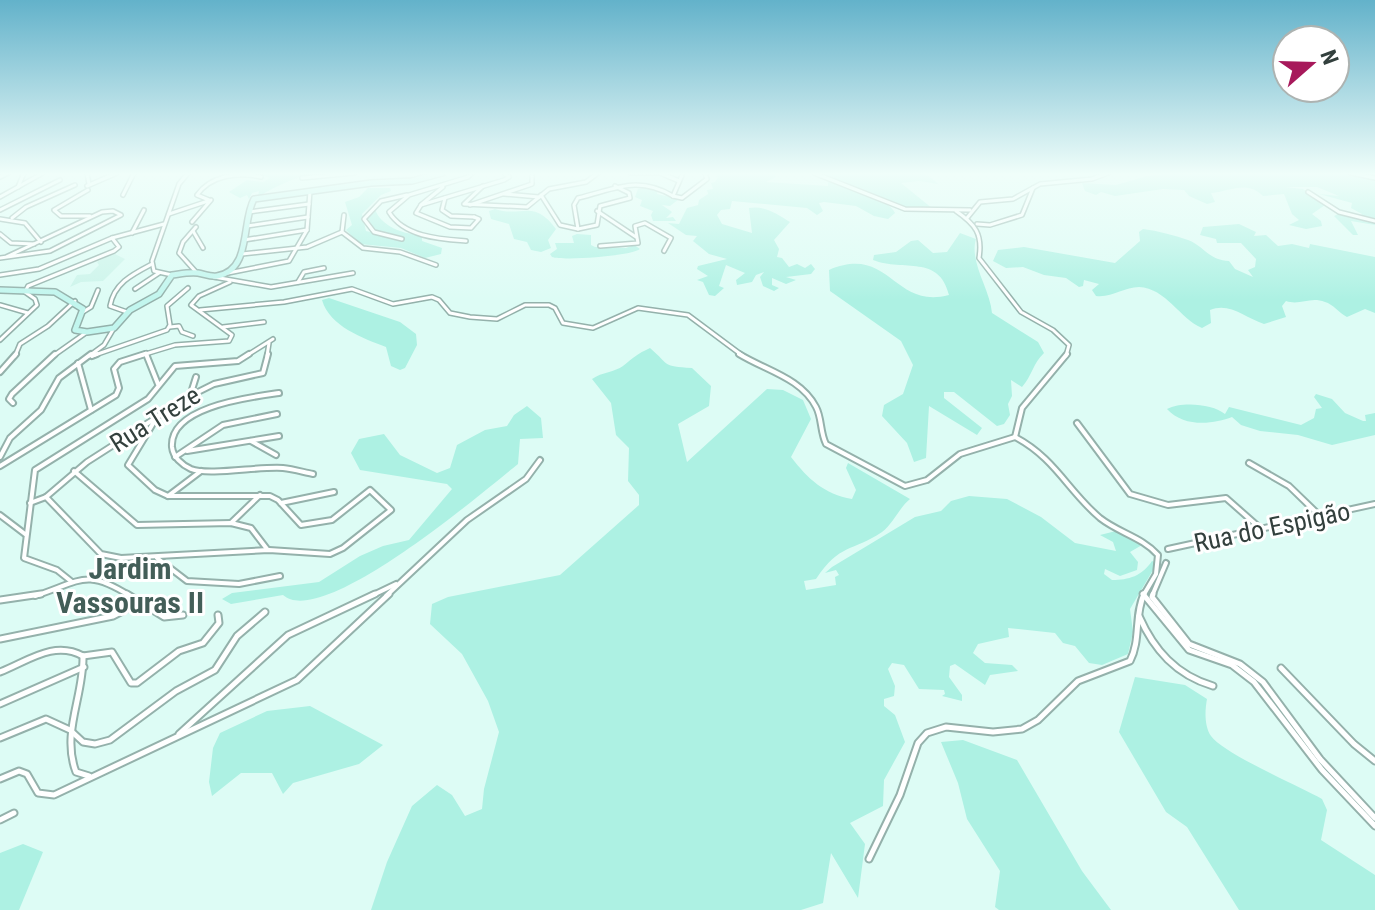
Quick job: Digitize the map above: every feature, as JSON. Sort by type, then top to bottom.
[{"type":"street","points":[[12,218],[15,215]]},
{"type":"street","points":[[60,215],[93,216]]},
{"type":"street","points":[[0,258],[40,255],[121,215]]},
{"type":"street","points":[[132,233],[141,215]]},
{"type":"street","points":[[168,215],[152,264],[154,271],[214,277],[283,264],[292,258],[307,230],[308,217],[247,226]]},
{"type":"street","points":[[192,222],[197,215]]},
{"type":"street","points":[[0,466],[119,392],[116,365],[175,345],[227,342],[232,335],[191,305],[195,298],[226,277],[242,254],[249,215]]},
{"type":"street","points":[[342,232],[344,215]]},
{"type":"street","points":[[366,215],[366,226],[376,234],[402,239]]},
{"type":"street","points":[[390,215],[405,228],[439,240],[466,241]]},
{"type":"street","points":[[418,215],[462,230],[475,225],[479,219],[450,215]]},
{"type":"street","points":[[553,215],[560,225],[578,229],[594,228],[596,215]]},
{"type":"street","points":[[577,215],[578,229]]},
{"type":"street","points":[[600,246],[636,244],[640,240],[604,215]]},
{"type":"street","points":[[963,215],[974,224],[983,238],[979,260],[1016,307],[1069,345],[1066,358],[1022,408],[1015,437]]},
{"type":"street","points":[[974,224],[990,225],[1021,215]]},
{"type":"street","points":[[1353,215],[1375,221]]},
{"type":"street","points":[[6,257],[93,216]]},
{"type":"street","points":[[0,219],[12,218],[32,228],[39,243]]},
{"type":"street","points":[[0,275],[49,266],[112,238],[164,224]]},
{"type":"street","points":[[636,237],[635,226],[647,224],[670,237],[671,243],[664,251]]},
{"type":"street","points":[[198,273],[179,253],[186,238],[195,229],[203,248]]},
{"type":"street","points":[[244,240],[307,230]]},
{"type":"street","points":[[242,254],[311,246],[342,232]]},
{"type":"street","points":[[342,232],[361,249],[399,251],[436,265]]},
{"type":"street","points":[[0,234],[13,244],[39,243]]},
{"type":"street","points":[[186,238],[196,237]]},
{"type":"street","points":[[24,290],[114,251],[119,247],[112,238]]},
{"type":"street","points":[[127,312],[110,306],[113,294],[121,283],[152,264]]},
{"type":"street","points":[[0,457],[3,445],[41,410],[59,378],[104,345],[127,312],[159,294],[175,274],[189,267]]},
{"type":"street","points":[[295,283],[304,272],[324,268]]},
{"type":"street","points":[[135,289],[159,273]]},
{"type":"street","points":[[226,277],[264,287],[353,273]]},
{"type":"street","points":[[170,327],[167,306],[188,288]]},
{"type":"street","points":[[200,310],[284,302],[352,289],[393,304],[432,297],[439,300],[450,313],[470,317],[497,319],[525,305],[549,305],[555,308],[563,323],[589,328],[638,308],[683,313],[706,333],[758,365],[797,382],[818,410],[820,432],[826,444],[905,486],[931,480],[943,465],[957,456],[1015,437],[1048,455],[1102,520],[1155,551],[1160,564],[1138,610],[1139,637],[1130,661],[1071,686],[1033,724],[1006,731],[946,727],[921,737],[892,814],[869,859]]},
{"type":"street","points":[[0,290],[41,290],[66,294],[83,312]]},
{"type":"street","points":[[0,340],[37,305],[24,290]]},
{"type":"street","points":[[33,297],[41,290]]},
{"type":"street","points":[[98,290],[91,307],[83,312],[74,329],[87,332],[114,328]]},
{"type":"street","points":[[0,372],[15,357],[20,344],[48,326],[75,301]]},
{"type":"street","points":[[0,305],[30,314]]},
{"type":"street","points":[[223,327],[264,322]]},
{"type":"street","points":[[85,359],[170,327],[179,326],[182,332],[193,336]]},
{"type":"street","points":[[13,403],[10,396],[21,385],[61,349],[87,332]]},
{"type":"street","name":"Rua Treze","points":[[30,503],[46,497],[74,471],[190,396],[214,384],[263,373],[271,340],[238,361],[180,364],[168,372]]},
{"type":"street","points":[[104,345],[108,350]]},
{"type":"street","points":[[146,353],[159,386]]},
{"type":"street","points":[[78,363],[91,410]]},
{"type":"street","points":[[154,374],[160,376],[168,372]]},
{"type":"street","points":[[72,582],[55,566],[26,562],[25,534],[33,475],[37,468],[139,405],[159,386],[168,372]]},
{"type":"street","points":[[190,396],[196,377]]},
{"type":"street","points":[[279,393],[212,406],[175,432],[171,442],[175,457],[190,469],[201,471],[282,468],[313,474]]},
{"type":"street","points":[[175,457],[223,425],[277,414]]},
{"type":"street","points":[[46,497],[101,554],[121,558],[269,550],[330,554],[391,511],[373,490],[368,490],[335,518],[321,524],[297,523],[275,497],[168,496],[155,490],[128,465],[157,417]]},
{"type":"street","points":[[1077,423],[1130,494],[1168,505],[1226,498],[1260,528]]},
{"type":"street","points":[[183,452],[279,436]]},
{"type":"street","points":[[251,441],[276,455]]},
{"type":"street","points":[[0,779],[19,771],[27,774],[38,793],[50,796],[297,680],[479,509],[526,479],[540,460]]},
{"type":"street","points":[[1249,463],[1289,486],[1321,517]]},
{"type":"street","points":[[74,471],[131,522],[143,527],[231,523],[251,528],[259,542],[269,550]]},
{"type":"street","points":[[168,496],[201,471]]},
{"type":"street","points":[[281,503],[334,492]]},
{"type":"street","points":[[231,523],[260,495]]},
{"type":"street","name":"Rua do Espigão","points":[[1168,549],[1375,504]]},
{"type":"street","points":[[0,515],[25,534]]},
{"type":"street","points":[[248,553],[259,542]]},
{"type":"street","points":[[157,558],[187,581],[239,584],[280,576]]},
{"type":"street","points":[[1166,563],[1152,597],[1182,635],[1200,650],[1235,661],[1255,675],[1274,694],[1320,759],[1375,818]]},
{"type":"street","points":[[0,600],[31,597],[93,577],[105,580],[164,617],[183,615]]},
{"type":"street","points":[[176,737],[288,635],[402,581]]},
{"type":"street","points":[[1143,594],[1189,650],[1232,665],[1254,682],[1322,770],[1375,826]]},
{"type":"street","points":[[371,597],[377,606]]},
{"type":"street","points":[[0,639],[113,616],[138,603]]},
{"type":"street","points":[[1138,610],[1144,628],[1182,675],[1213,686]]},
{"type":"street","points":[[0,738],[46,719],[70,730],[89,744],[103,743],[121,734],[176,691],[215,670],[237,636],[265,612]]},
{"type":"street","points":[[0,672],[54,650],[71,650],[83,656],[112,652],[126,679],[137,683],[179,651],[207,639],[219,623],[218,615]]},
{"type":"street","points":[[83,656],[84,667],[70,730],[70,761],[82,776],[93,776]]},
{"type":"street","points":[[0,704],[84,667]]},
{"type":"street","points":[[1281,668],[1354,744],[1375,761]]},
{"type":"street","points":[[0,820],[14,813]]},
{"type":"shaded area","points":[[349,215],[362,215],[366,231],[403,240],[404,237],[375,231],[368,219],[369,215],[378,215],[388,225],[401,231],[422,235],[422,241],[442,248],[441,254],[425,258],[401,248],[360,244],[346,230],[352,225]]},
{"type":"shaded area","points":[[490,215],[543,215],[556,229],[548,240],[551,248],[541,252],[531,250],[527,242],[514,239],[509,224],[491,219]]},
{"type":"shaded area","points":[[651,215],[669,215],[666,218],[673,217],[676,221],[653,221]]},
{"type":"shaded area","points":[[683,215],[717,215],[722,224],[752,233],[750,215],[779,215],[790,222],[774,240],[779,249],[777,257],[782,258],[789,267],[797,264],[805,268],[811,264],[815,269],[811,274],[786,277],[796,280],[786,284],[772,278],[772,285],[779,288],[774,291],[763,286],[760,277],[764,272],[756,275],[752,282],[737,285],[736,280],[745,273],[726,265],[719,286],[724,288],[715,296],[709,295],[703,282],[697,280],[708,276],[697,269],[698,266],[727,259],[709,254],[693,241],[697,236],[686,235],[668,223],[679,224]]},
{"type":"shaded area","points":[[1294,215],[1314,215],[1322,226],[1306,229],[1289,225],[1299,220]]},
{"type":"shaded area","points":[[1349,215],[1375,215],[1375,225],[1351,221],[1358,235],[1353,235],[1334,216]]},
{"type":"shaded area","points":[[1239,224],[1256,232],[1254,236],[1266,235],[1278,246],[1292,244],[1309,248],[1310,244],[1375,257],[1375,313],[1365,309],[1347,317],[1320,300],[1286,301],[1282,306],[1286,317],[1264,324],[1231,309],[1217,308],[1210,310],[1211,323],[1202,328],[1149,289],[1134,287],[1096,296],[1092,290],[1099,284],[1084,280],[1083,286],[1079,287],[1066,278],[1044,275],[1023,267],[1006,268],[993,261],[998,250],[1024,247],[1115,263],[1140,241],[1139,232],[1143,229],[1188,240],[1253,277],[1248,270],[1255,267],[1256,259],[1241,243],[1217,243],[1216,239],[1200,235],[1203,227]]},
{"type":"shaded area","points":[[960,233],[976,239],[975,257],[992,313],[1038,342],[1044,353],[1022,387],[1011,380],[1010,415],[1004,424],[997,426],[954,392],[944,392],[944,398],[982,428],[977,435],[929,406],[926,458],[914,462],[907,443],[882,416],[884,405],[903,394],[913,365],[901,341],[830,291],[829,270],[849,264],[866,265],[915,294],[930,297],[949,295],[944,282],[929,269],[873,260],[874,255],[896,252],[911,241],[918,240],[933,253],[947,252]]},
{"type":"shaded area","points":[[591,235],[591,245],[595,247],[626,248],[634,245],[640,249],[597,257],[552,257],[550,254],[557,249],[555,243],[574,243],[572,236]]},
{"type":"shaded area","points":[[113,253],[125,259],[103,281],[81,282],[70,287],[77,275],[90,274],[99,265],[97,262]]},
{"type":"shaded area","points":[[329,298],[400,322],[416,334],[417,345],[405,368],[400,370],[391,366],[386,347],[348,330],[332,317],[322,300]]},
{"type":"shaded area","points":[[650,348],[667,364],[692,368],[711,386],[709,406],[678,424],[687,462],[767,389],[783,390],[803,400],[811,419],[791,457],[810,479],[833,493],[852,499],[856,490],[846,468],[848,463],[910,499],[882,532],[832,559],[816,579],[804,581],[806,590],[836,585],[835,577],[839,575],[836,570],[825,573],[915,517],[941,511],[951,501],[969,496],[1007,499],[1041,517],[1075,543],[1116,551],[1113,542],[1100,535],[1116,531],[1142,545],[1130,552],[1138,562],[1137,570],[1120,576],[1105,569],[1104,574],[1112,580],[1124,579],[1139,574],[1152,561],[1156,565],[1130,609],[1133,632],[1128,654],[1102,665],[1089,663],[1075,646],[1063,643],[1055,633],[1008,628],[1009,637],[978,644],[973,653],[985,663],[1012,665],[1018,671],[990,675],[985,685],[955,664],[950,666],[949,677],[962,695],[962,701],[942,696],[944,690],[919,689],[904,665],[892,663],[888,669],[895,686],[894,696],[884,699],[884,706],[895,715],[905,742],[884,780],[883,806],[850,823],[865,844],[858,898],[831,853],[823,903],[801,910],[371,910],[387,862],[412,806],[437,785],[452,795],[465,816],[482,809],[499,732],[488,701],[462,654],[430,624],[432,604],[448,597],[560,575],[639,505],[639,495],[628,481],[629,448],[616,435],[611,403],[592,379],[620,368]]},
{"type":"shaded area","points":[[1316,394],[1332,399],[1345,413],[1363,421],[1366,421],[1365,415],[1375,413],[1375,435],[1332,445],[1298,435],[1260,431],[1241,425],[1232,417],[1208,423],[1190,422],[1167,409],[1197,405],[1225,414],[1229,407],[1301,425],[1314,418],[1316,409],[1322,408],[1314,397]]},
{"type":"shaded area","points":[[527,406],[541,418],[543,438],[520,439],[518,464],[402,553],[331,593],[303,601],[283,595],[231,604],[222,599],[232,593],[319,582],[360,556],[409,540],[452,489],[447,484],[360,470],[351,453],[359,439],[384,434],[400,455],[437,473],[450,468],[457,445],[485,430],[507,426],[514,415]]},
{"type":"shaded area","points":[[1135,677],[1185,685],[1207,699],[1207,728],[1219,743],[1322,799],[1327,810],[1321,840],[1375,875],[1375,910],[1239,910],[1187,827],[1166,812],[1119,732]]},
{"type":"shaded area","points":[[310,706],[383,745],[359,764],[293,783],[283,794],[272,773],[241,773],[212,796],[209,782],[213,748],[220,733],[267,711]]},
{"type":"shaded area","points":[[963,740],[1017,760],[1082,871],[1111,910],[999,910],[995,907],[1000,871],[967,819],[958,783],[941,742]]},
{"type":"shaded area","points":[[23,844],[43,852],[19,910],[0,910],[0,853]]},
{"type":"district","name":"Jardim Vassouras II","points":[[130,585]]}]
